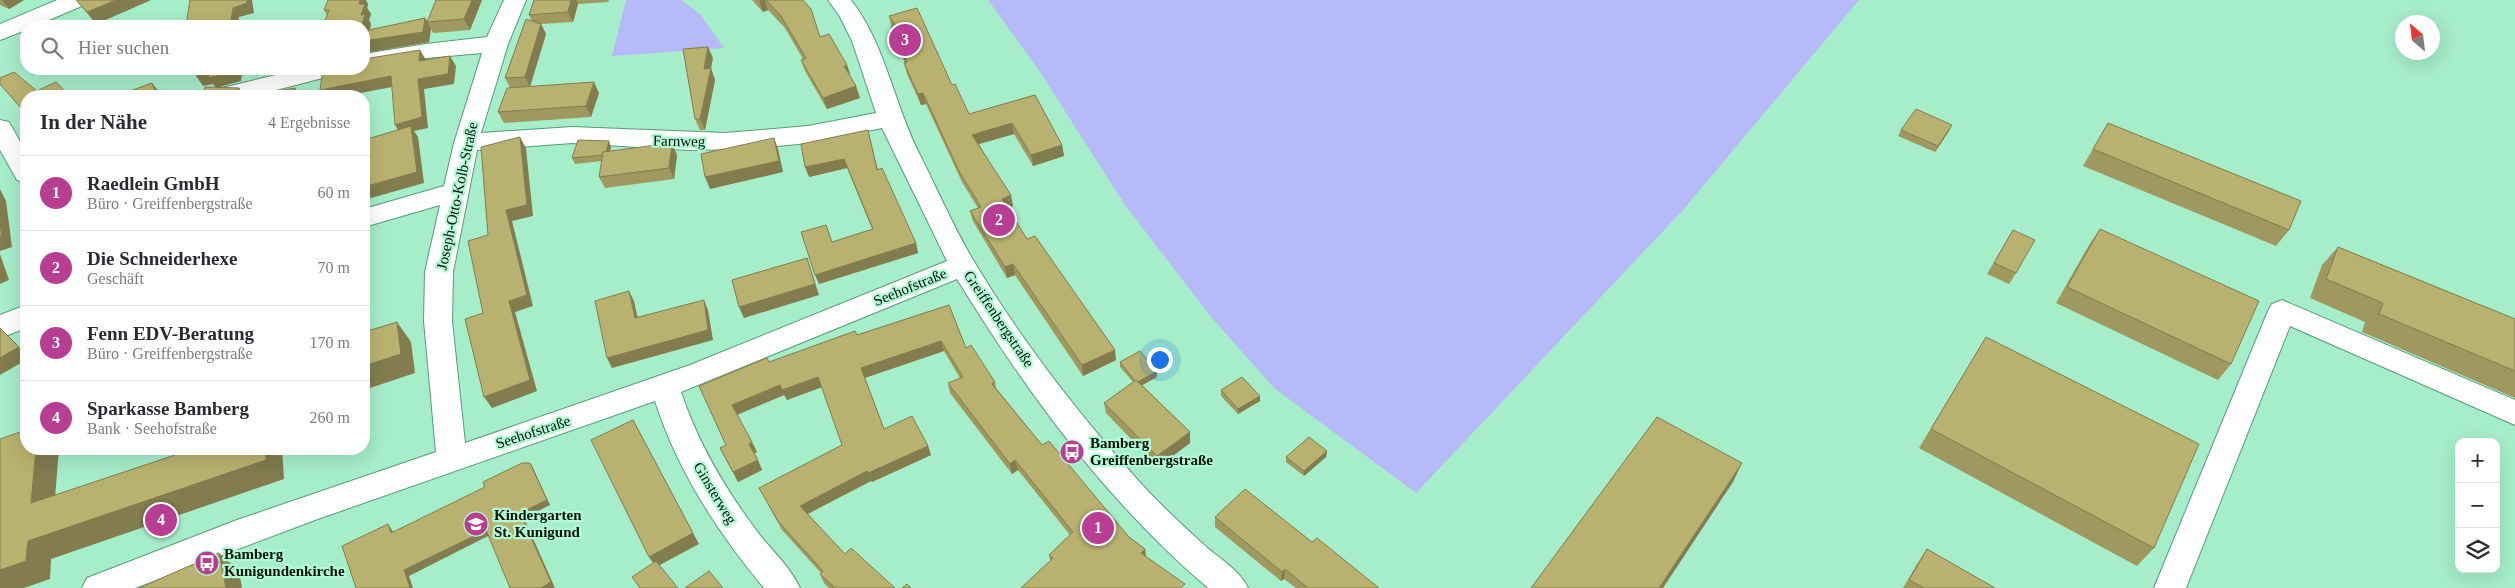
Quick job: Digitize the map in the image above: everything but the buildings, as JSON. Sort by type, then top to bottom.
[{"type":"street","points":[[30,20],[76,0]]},
{"type":"street","name":"Joseph-Otto-Kolb-Straße","points":[[452,458],[438,321],[439,272],[454,192],[466,143],[496,44],[514,0]]},
{"type":"street","name":"Greiffenbergstraße","points":[[839,0],[861,32],[890,118],[963,266],[1037,375],[1085,440],[1159,523],[1232,588]]},
{"type":"street","points":[[0,33],[20,24]]},
{"type":"street","points":[[370,61],[426,51],[496,44]]},
{"type":"street","points":[[247,90],[306,75]]},
{"type":"street","name":"Farnweg","points":[[466,143],[535,136],[573,135],[690,142],[769,139],[823,132],[890,118]]},
{"type":"street","points":[[0,128],[20,160]]},
{"type":"street","points":[[370,216],[454,192]]},
{"type":"street","name":"Seehofstraße","points":[[98,588],[208,544],[452,458],[665,386],[783,341],[963,266]]},
{"type":"street","points":[[2170,588],[2282,311],[2515,413]]},
{"type":"street","points":[[0,327],[20,319]]},
{"type":"street","name":"Ginsterweg","points":[[665,386],[673,416],[716,499],[755,555],[784,588]]},
{"type":"shaded area","points":[[626,0],[681,0],[700,14],[724,48],[612,56]]},
{"type":"shaded area","points":[[988,0],[1859,0],[1683,210],[1416,493],[1274,388],[1211,317],[1125,205],[1038,69]]},
{"type":"place","name":"Fenn EDV-Beratung","points":[[905,40]]},
{"type":"place","name":"Die Schneiderhexe","points":[[999,220]]},
{"type":"place","name":"Bamberg Greiffenbergstraße","points":[[1072,452]]},
{"type":"place","name":"Sparkasse Bamberg","points":[[161,520]]},
{"type":"place","name":"Kindergarten St. Kunigund","points":[[476,524]]},
{"type":"place","name":"Raedlein GmbH","points":[[1098,528]]},
{"type":"place","name":"Bamberg Kunigundenkirche","points":[[207,563]]}]
